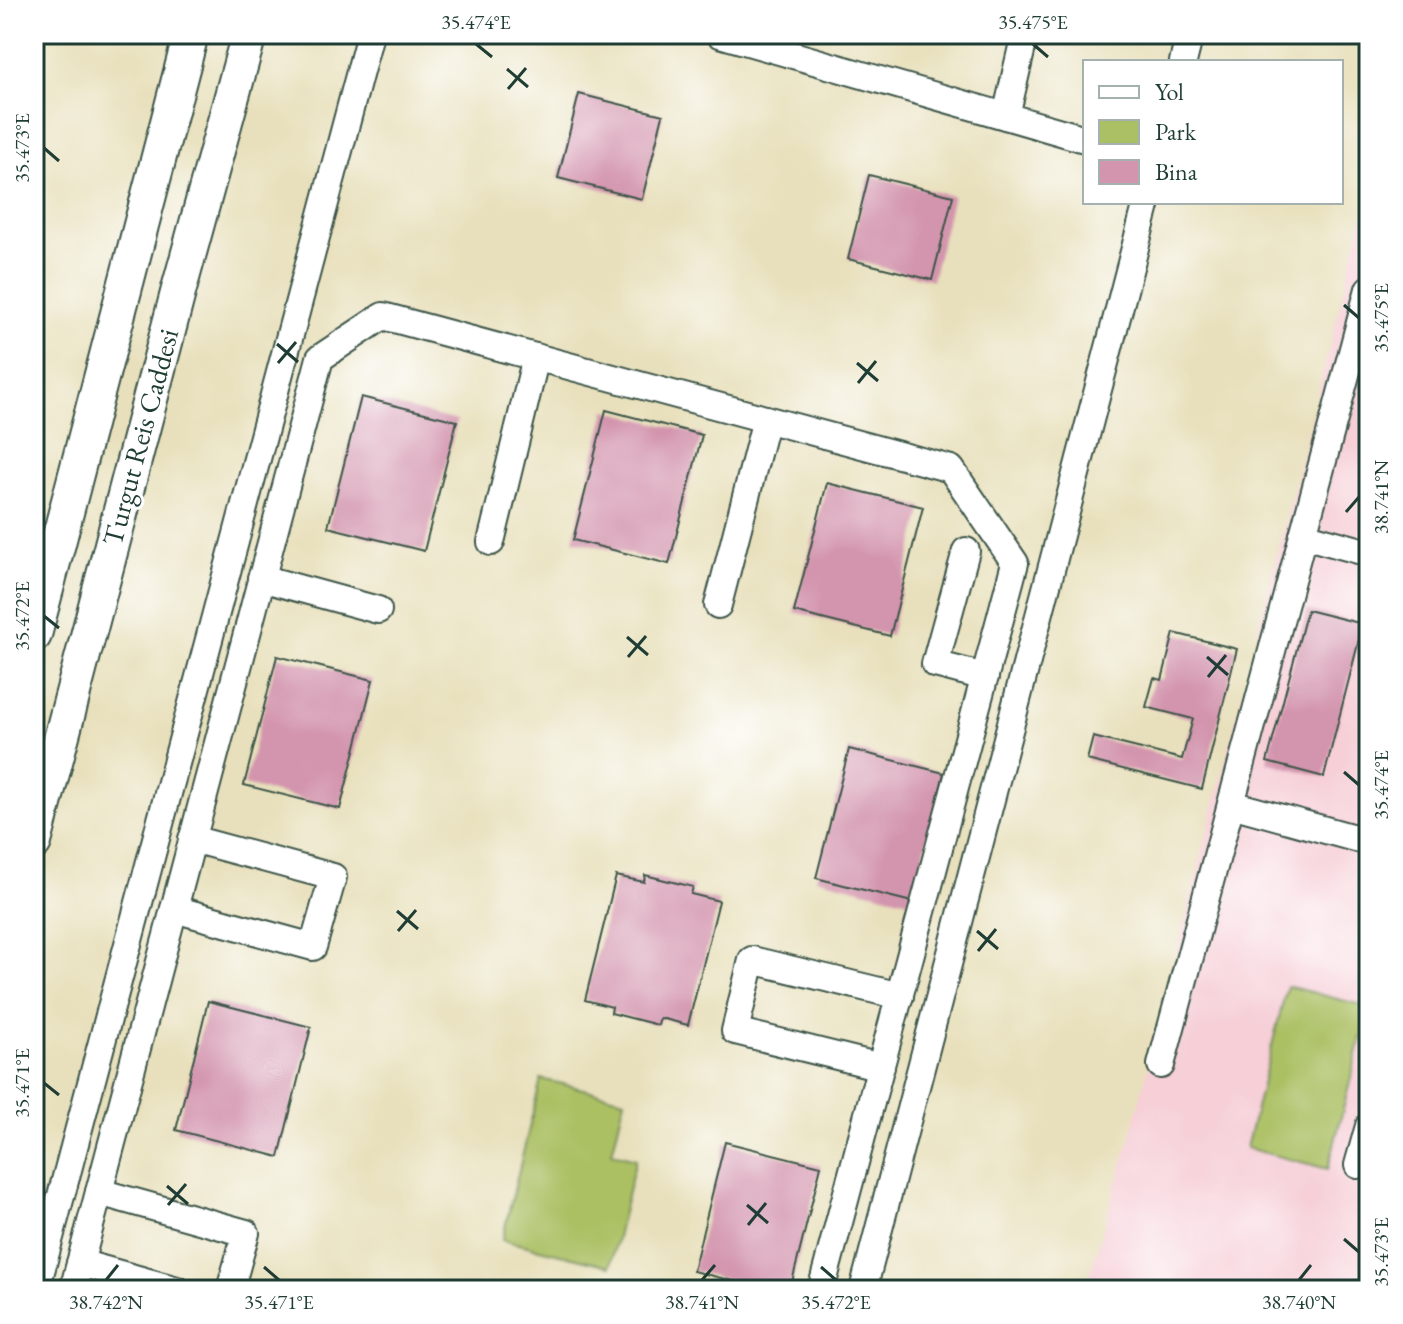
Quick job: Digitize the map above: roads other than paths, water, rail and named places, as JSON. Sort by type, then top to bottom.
[{"type":"street","name":"Turgut Reis Caddesi","points":[[34,635],[191,34]]},
{"type":"street","name":"Turgut Reis Caddesi","points":[[34,842],[249,34]]},
{"type":"street","points":[[36,1290],[44,1219],[370,34]]},
{"type":"street","points":[[720,34],[764,40],[1083,138]]},
{"type":"street","points":[[1006,116],[1025,34]]},
{"type":"street","points":[[1184,60],[1190,34]]},
{"type":"street","points":[[863,1290],[1146,204]]},
{"type":"street","points":[[1161,1065],[1369,289]]},
{"type":"street","points":[[73,1290],[320,358],[383,316],[951,469],[1015,563],[821,1290]]},
{"type":"street","points":[[491,542],[536,357]]},
{"type":"street","points":[[718,605],[766,419]]},
{"type":"street","points":[[1303,535],[1369,553]]},
{"type":"street","points":[[966,551],[935,664],[985,677]]},
{"type":"street","points":[[261,578],[378,610]]},
{"type":"street","points":[[1231,804],[1369,842]]},
{"type":"street","points":[[174,909],[313,947],[333,877],[192,839]]},
{"type":"street","points":[[881,1067],[735,1031],[752,960],[900,996]]},
{"type":"street","points":[[1358,1165],[1369,1126]]},
{"type":"street","points":[[99,1192],[246,1233],[230,1290]]},
{"type":"street","points":[[44,1219],[89,1232]]},
{"type":"street","points":[[80,1263],[177,1290]]}]
